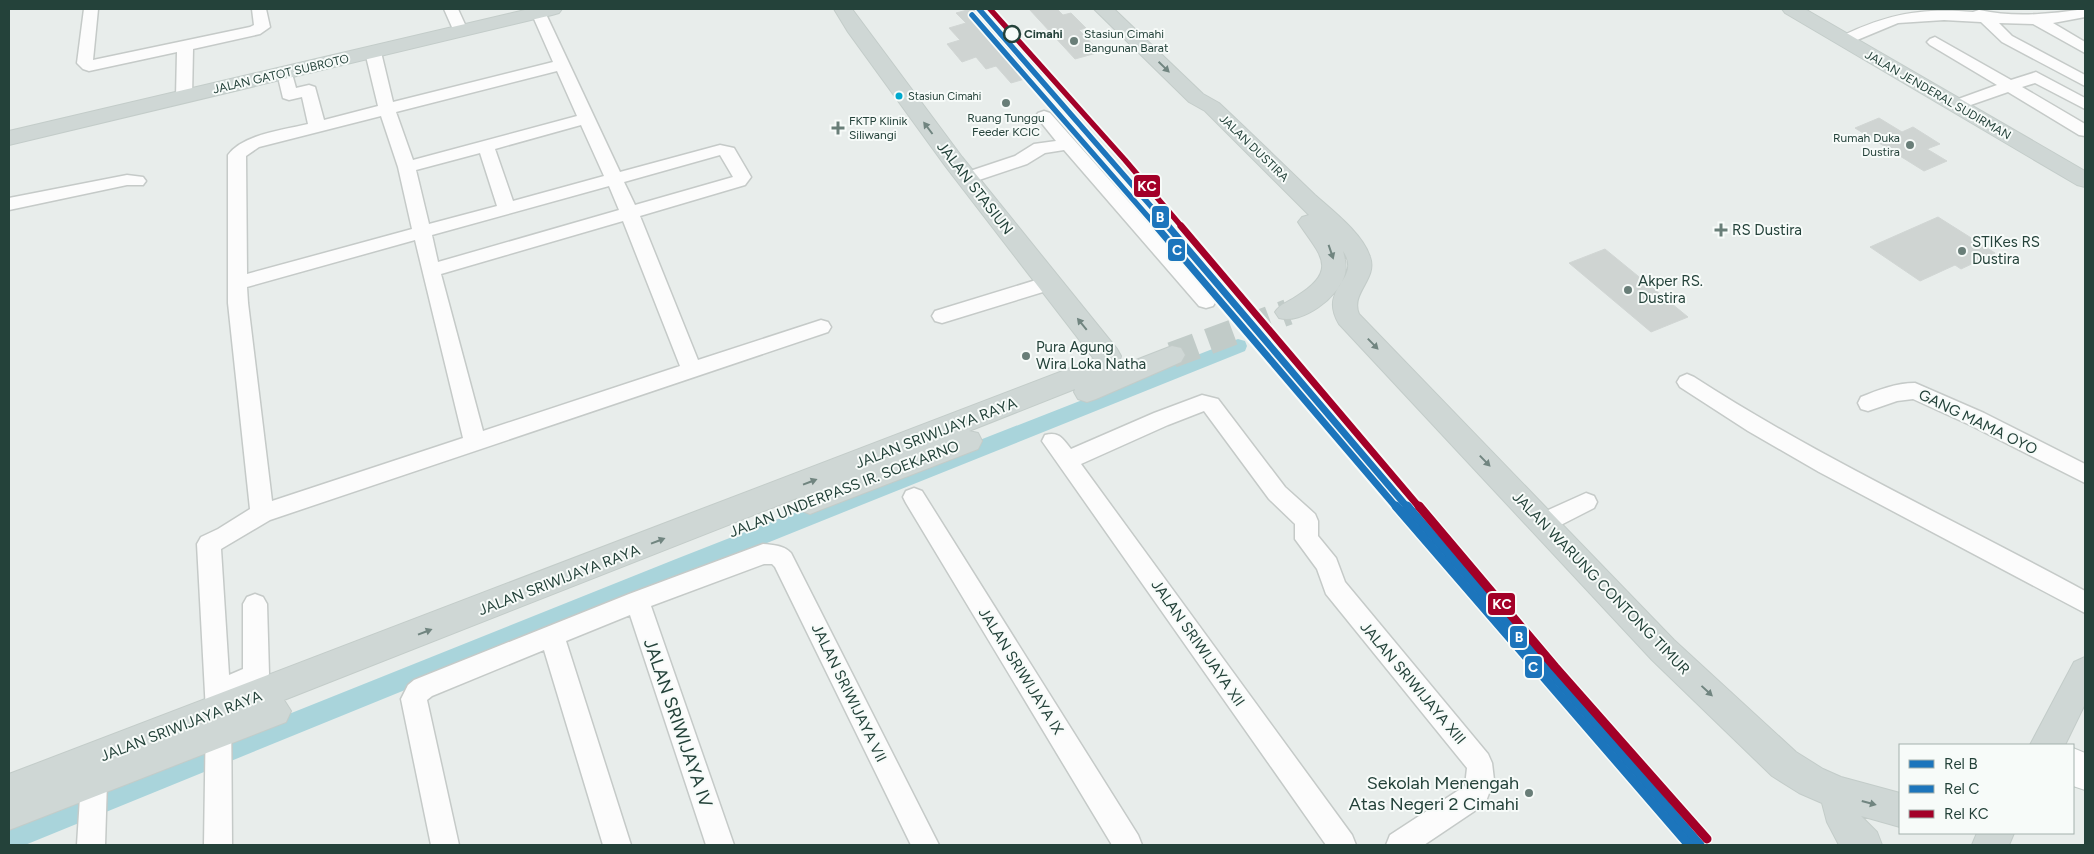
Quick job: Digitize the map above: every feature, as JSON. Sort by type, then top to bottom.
[{"type":"main road","name":"JALAN STASIUN","points":[[844,9],[854,28],[967,178],[1108,356],[1107,364]]},
{"type":"main road","name":"JALAN DUSTIRA","points":[[1103,9],[1196,98],[1212,107],[1342,233],[1359,258],[1360,267],[1356,282],[1342,306]]},
{"type":"main road","name":"JALAN JENDERAL SUDIRMAN","points":[[1792,9],[2085,180]]},
{"type":"main road","name":"JALAN GATOT SUBROTO","points":[[9,138],[545,10]]},
{"type":"main road","points":[[1196,98],[1201,110],[1319,231],[1328,244],[1334,258],[1333,277],[1322,292],[1308,303],[1288,312]]},
{"type":"main road","name":"JALAN WARUNG CONTONG TIMUR","points":[[1342,306],[1348,318],[1663,650],[1784,764],[1811,781],[1838,793],[1899,810]]},
{"type":"main road","name":"JALAN UNDERPASS IR. SOEKARNO","points":[[630,588],[906,466],[1116,380],[1172,355]]},
{"type":"main road","name":"JALAN SRIWIJAYA RAYA","points":[[9,814],[94,778],[219,719],[1100,369],[1107,364]]},
{"type":"main road","name":"JALAN SRIWIJAYA RAYA","points":[[219,719],[630,588]]},
{"type":"main road","points":[[2048,744],[2085,672]]},
{"type":"main road","points":[[2074,765],[2085,774]]},
{"type":"main road","name":"JALAN SRIWIJAYA RAYA","points":[[9,792],[94,778]]},
{"type":"main road","points":[[1838,793],[1839,808],[1844,824],[1864,845]]},
{"type":"street","points":[[90,9],[86,66],[97,66],[260,29],[262,27],[259,9]]},
{"type":"street","points":[[451,9],[460,31]]},
{"type":"street","points":[[1970,9],[1985,17],[2003,36],[2085,81]]},
{"type":"street","points":[[545,10],[560,65],[629,212],[692,370]]},
{"type":"street","points":[[1845,40],[1900,18],[2023,15],[2070,18],[2085,13]]},
{"type":"street","points":[[2023,15],[2085,48]]},
{"type":"street","points":[[1935,42],[2085,131]]},
{"type":"street","points":[[184,97],[186,46]]},
{"type":"street","points":[[373,52],[387,110],[406,167],[475,441]]},
{"type":"street","points":[[262,513],[238,303],[236,155],[253,143],[560,65]]},
{"type":"street","points":[[285,73],[289,95],[309,90],[317,126]]},
{"type":"street","points":[[1956,105],[2036,77],[2082,98]]},
{"type":"street","points":[[1044,116],[1206,300]]},
{"type":"street","points":[[406,167],[586,119]]},
{"type":"street","points":[[967,178],[1021,160],[1040,148],[1069,144]]},
{"type":"street","points":[[486,146],[507,209]]},
{"type":"street","points":[[237,283],[422,234],[614,178],[720,150],[728,152],[742,177],[739,181],[431,271]]},
{"type":"street","points":[[9,204],[127,180],[137,181]]},
{"type":"street","points":[[942,316],[1049,283]]},
{"type":"street","points":[[218,845],[219,719],[209,544],[226,536],[262,513],[821,327]]},
{"type":"street","points":[[1687,382],[1727,410],[1764,431],[1918,516],[1971,541],[2085,602]]},
{"type":"street","name":"GANG MAMA OYO","points":[[1868,403],[1907,390],[1915,391],[1977,419],[2085,474]]},
{"type":"street","name":"JALAN SRIWIJAYA XII","points":[[1331,582],[1328,565],[1306,539],[1307,521],[1277,493],[1211,405],[1202,403],[1161,419],[1060,451],[1342,845]]},
{"type":"street","name":"JALAN SRIWIJAYA IX","points":[[914,497],[1128,845]]},
{"type":"street","points":[[1543,523],[1586,502]]},
{"type":"street","name":"JALAN SRIWIJAYA VII","points":[[630,588],[763,554],[778,555],[783,560],[925,845]]},
{"type":"street","name":"JALAN SRIWIJAYA XIII","points":[[1331,582],[1480,764],[1482,776],[1480,788],[1475,795],[1400,845]]},
{"type":"street","points":[[445,845],[414,699],[417,693],[424,688],[552,635],[630,588]]},
{"type":"street","name":"JALAN SRIWIJAYA IV","points":[[630,588],[720,845]]},
{"type":"street","points":[[219,719],[249,680],[256,674],[255,604]]},
{"type":"street","points":[[552,635],[617,845]]},
{"type":"street","points":[[91,836],[94,778]]},
{"type":"building","name":"Stasiun Cimahi","points":[[971,9],[981,9],[1042,74],[1011,83],[996,66],[986,69],[976,57],[962,62],[947,44],[960,40],[949,28],[966,23],[956,13]]},
{"type":"building","name":"Stasiun Cimahi Bangunan Barat","points":[[1029,9],[1057,9],[1063,15],[1071,13],[1086,28],[1079,30],[1100,52],[1075,59]]},
{"type":"building","name":"Rumah Duka Dustira","points":[[1879,118],[1902,132],[1913,127],[1940,144],[1927,149],[1947,161],[1924,171],[1855,128]]},
{"type":"building","name":"STIKes RS Dustira","points":[[1938,217],[1995,253],[1961,269],[1955,265],[1920,281],[1870,247]]},
{"type":"building","name":"Akper RS. Dustira","points":[[1605,249],[1688,317],[1651,332],[1569,263]]},
{"type":"waterway","points":[[9,839],[684,566],[1238,346]]},
{"type":"tunnel","points":[[1172,355],[1288,312]]},
{"type":"rail line","name":"B","points":[[979,9],[1700,845]]},
{"type":"rail line","name":"KC","points":[[990,9],[1125,160],[1555,667],[1707,839]]},
{"type":"rail line","name":"C","points":[[972,15],[1063,118],[1598,742],[1689,845]]},
{"type":"place","name":"Cimahi","points":[[1012,34]]},
{"type":"place","name":"Stasiun Cimahi Bangunan Barat","points":[[1074,41]]},
{"type":"place","name":"Stasiun Cimahi","points":[[899,96]]},
{"type":"place","name":"Ruang Tunggu Feeder KCIC","points":[[1006,103]]},
{"type":"place","name":"FKTP Klinik Siliwangi","points":[[838,128]]},
{"type":"place","name":"Rumah Duka Dustira","points":[[1910,145]]},
{"type":"place","name":"RS Dustira","points":[[1721,230]]},
{"type":"place","name":"STIKes RS Dustira","points":[[1962,251]]},
{"type":"place","name":"Akper RS. Dustira","points":[[1628,290]]},
{"type":"place","name":"Pura Agung Wira Loka Natha","points":[[1026,356]]},
{"type":"place","name":"Sekolah Menengah Atas Negeri 2 Cimahi","points":[[1529,793]]}]
